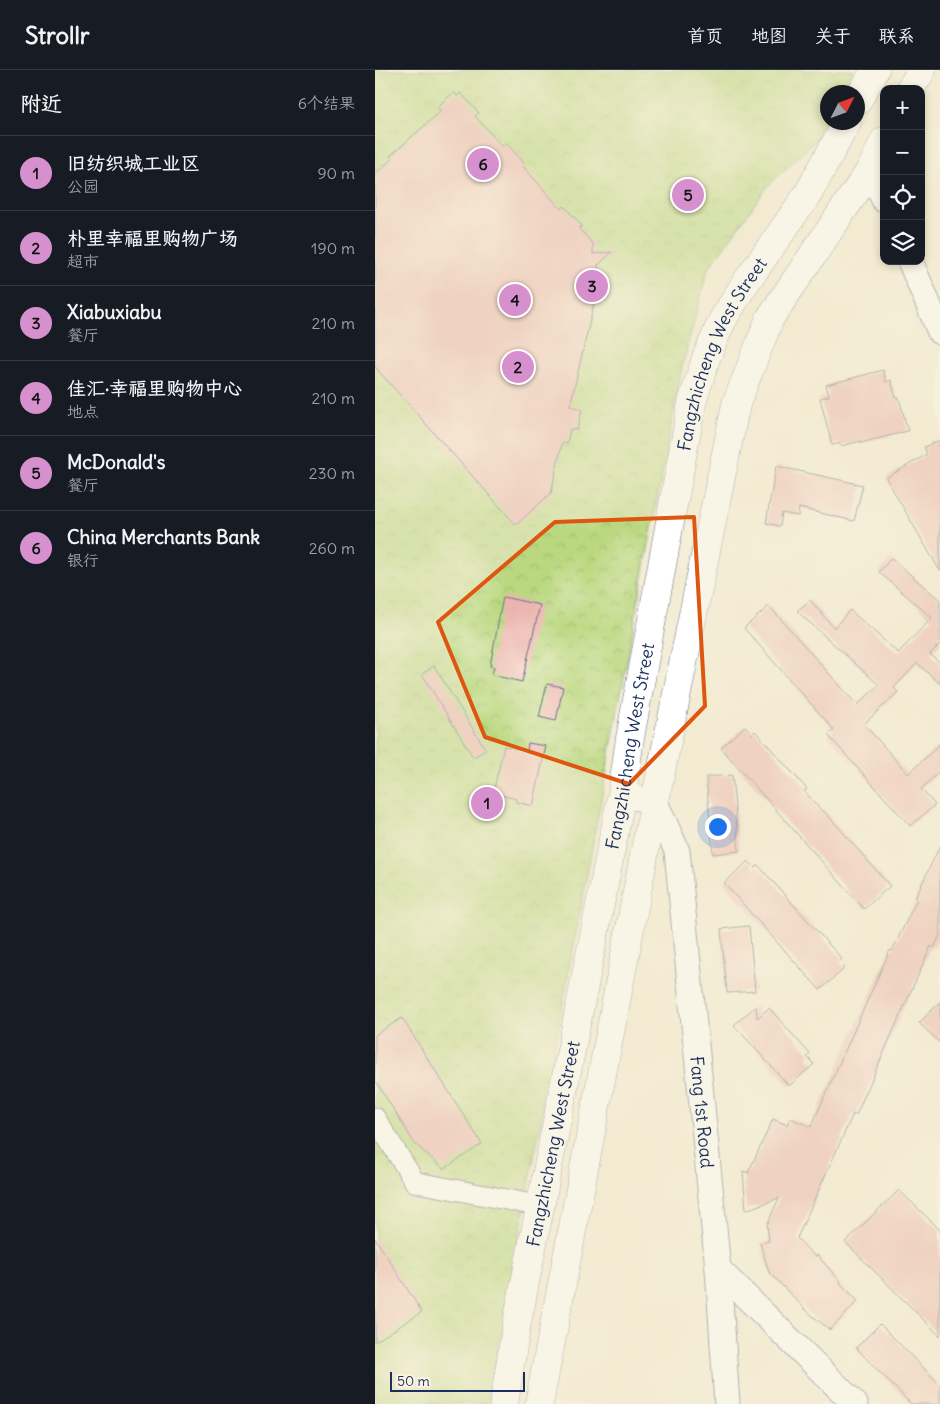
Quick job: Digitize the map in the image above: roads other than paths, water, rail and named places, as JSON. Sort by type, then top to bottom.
[{"type":"main road","points":[[865,88],[875,70]]},
{"type":"main road","points":[[909,85],[913,70]]},
{"type":"main road","points":[[911,85],[922,70]]},
{"type":"main road","name":"Fangzhicheng West Street","points":[[504,1404],[516,1328],[622,794],[630,738],[692,403],[721,321],[808,194],[843,130]]},
{"type":"main road","name":"Fangzhicheng West Street","points":[[539,1404],[655,802],[736,404],[770,318],[871,169],[880,150]]},
{"type":"street","points":[[871,169],[880,190]]},
{"type":"street","points":[[912,265],[940,332]]},
{"type":"street","points":[[622,794],[655,802]]},
{"type":"street","name":"Fang 1st Road","points":[[655,802],[677,850],[718,1269],[727,1404]]},
{"type":"street","points":[[375,1118],[415,1182],[540,1206]]},
{"type":"street","points":[[718,1269],[855,1404]]},
{"type":"place","name":"China Merchants Bank","points":[[483,164]]},
{"type":"place","name":"McDonald's","points":[[688,195]]},
{"type":"place","name":"Xiabuxiabu","points":[[592,286]]},
{"type":"place","name":"佳汇·幸福里购物中心","points":[[515,300]]},
{"type":"place","name":"朴里幸福里购物广场","points":[[518,367]]},
{"type":"place","name":"旧纺织城工业区","points":[[487,803]]}]
